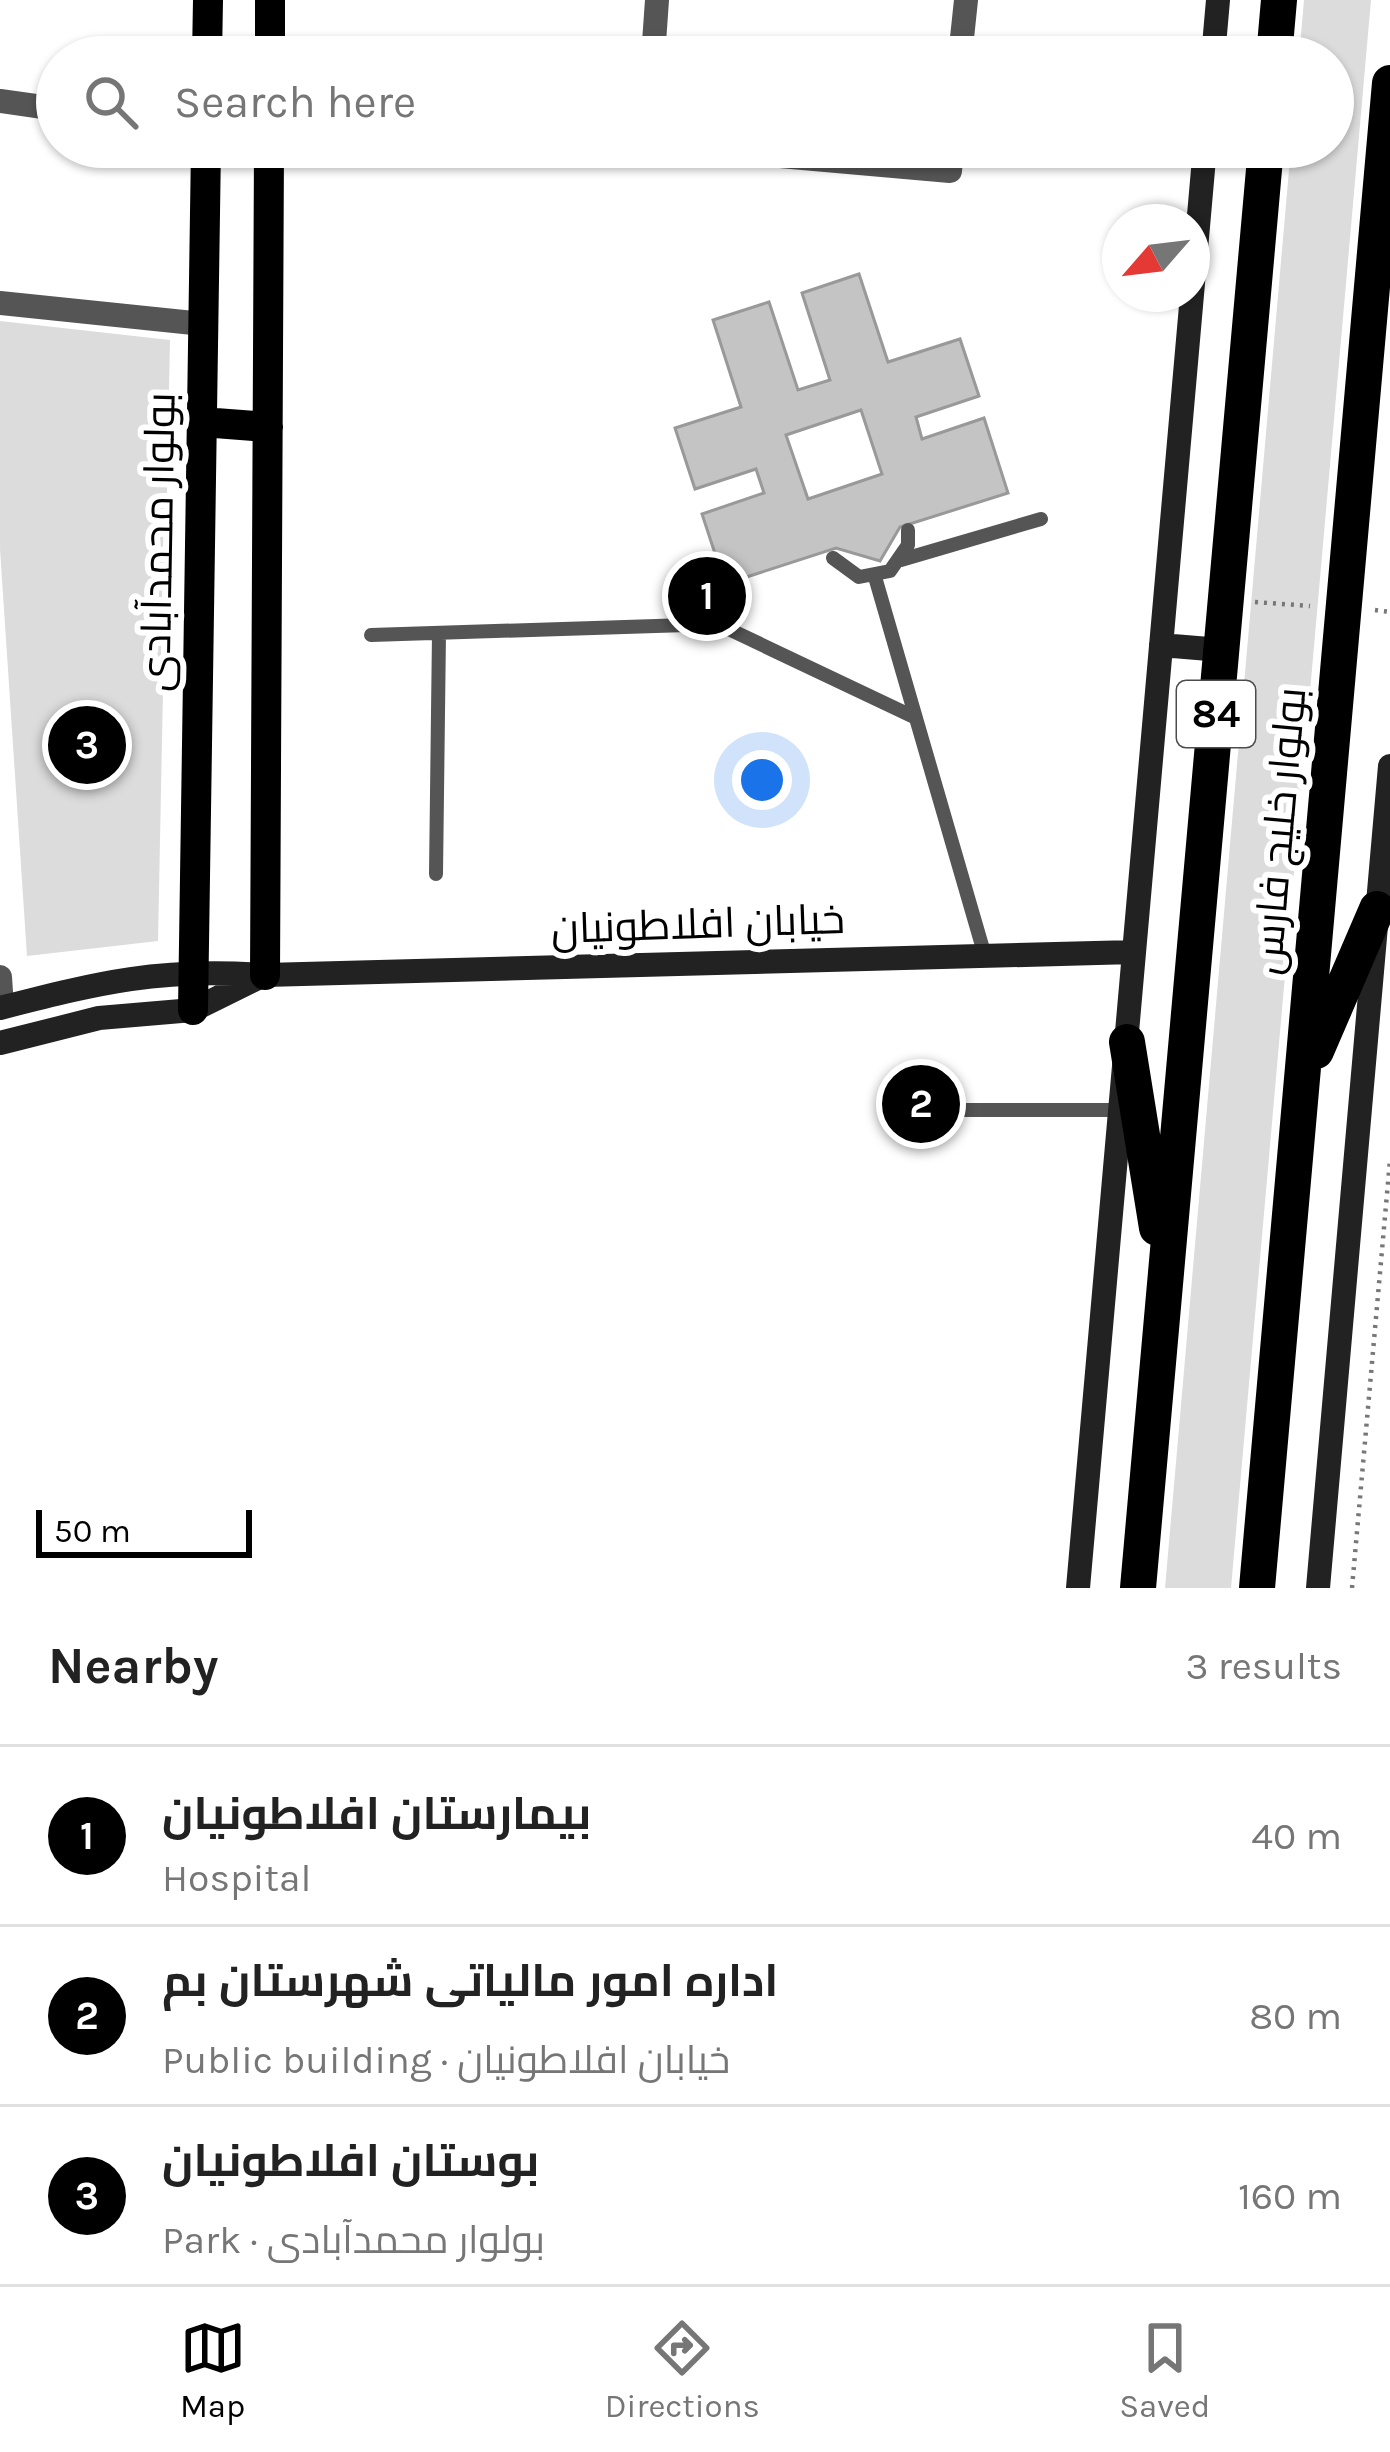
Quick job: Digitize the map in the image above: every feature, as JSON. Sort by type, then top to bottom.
[{"type":"highway","points":[[1276,36],[1279,0]]},
{"type":"highway","name":"بولوار خلیج فارس","points":[[1257,1588],[1390,82]]},
{"type":"highway","name":"بولوار خلیج فارس","points":[[1138,1588],[1264,168]]},
{"type":"highway","points":[[1302,1082],[1377,909]]},
{"type":"highway","points":[[1126,1042],[1166,1281]]},
{"type":"main road","points":[[207,36],[208,0]]},
{"type":"main road","points":[[270,0],[270,36]]},
{"type":"main road","name":"بولوار محمدآبادی","points":[[193,1010],[206,168]]},
{"type":"main road","points":[[265,975],[269,168]]},
{"type":"main road","points":[[202,422],[268,427]]},
{"type":"street","points":[[654,36],[657,0]]},
{"type":"street","points":[[962,36],[966,0]]},
{"type":"street","points":[[1215,36],[1218,0]]},
{"type":"street","points":[[0,100],[36,106]]},
{"type":"street","points":[[916,168],[950,168]]},
{"type":"street","points":[[1078,1588],[1203,168]]},
{"type":"street","points":[[0,302],[203,324]]},
{"type":"street","points":[[1161,645],[1221,650]]},
{"type":"street","points":[[1318,1588],[1390,766]]},
{"type":"street","name":"خیابان افلاطونیان","points":[[1,1008],[128,975],[194,970],[265,975],[1134,952]]},
{"type":"street","name":"خیابان افلاطونیان","points":[[0,1043],[100,1018],[193,1010],[265,975]]},
{"type":"street","points":[[0,977],[1,1008]]},
{"type":"lane","points":[[833,558],[844,570],[875,577],[901,560],[1041,519]]},
{"type":"lane","points":[[901,560],[908,530]]},
{"type":"lane","points":[[875,577],[986,956]]},
{"type":"lane","points":[[370,635],[718,624],[916,718]]},
{"type":"lane","points":[[436,874],[439,633]]},
{"type":"lane","points":[[909,1110],[1120,1110]]},
{"type":"path","points":[[1256,602],[1323,607]]},
{"type":"path","points":[[1368,610],[1390,611]]},
{"type":"path","points":[[1352,1588],[1390,1160]]},
{"type":"shaded area","points":[[1304,0],[1371,0],[1231,1588],[1165,1588],[1289,168],[1354,168],[1354,36],[1301,36]]},
{"type":"shaded area","points":[[0,321],[170,340],[158,941],[27,956],[0,549]]},
{"type":"building","points":[[859,274],[888,362],[960,339],[979,396],[916,417],[922,439],[984,418],[1008,493],[900,527],[880,561],[836,548],[725,584],[702,514],[764,493],[756,469],[695,489],[675,428],[741,407],[713,320],[769,302],[798,390],[830,380],[802,293]],"holes":[[[861,410],[882,474],[808,499],[786,435]]]},
{"type":"place","name":"بیمارستان افلاطونیان","points":[[707,596]]},
{"type":"place","name":"بوستان افلاطونیان","points":[[87,745]]},
{"type":"place","name":"اداره امور مالیاتی شهرستان بم","points":[[921,1104]]}]
